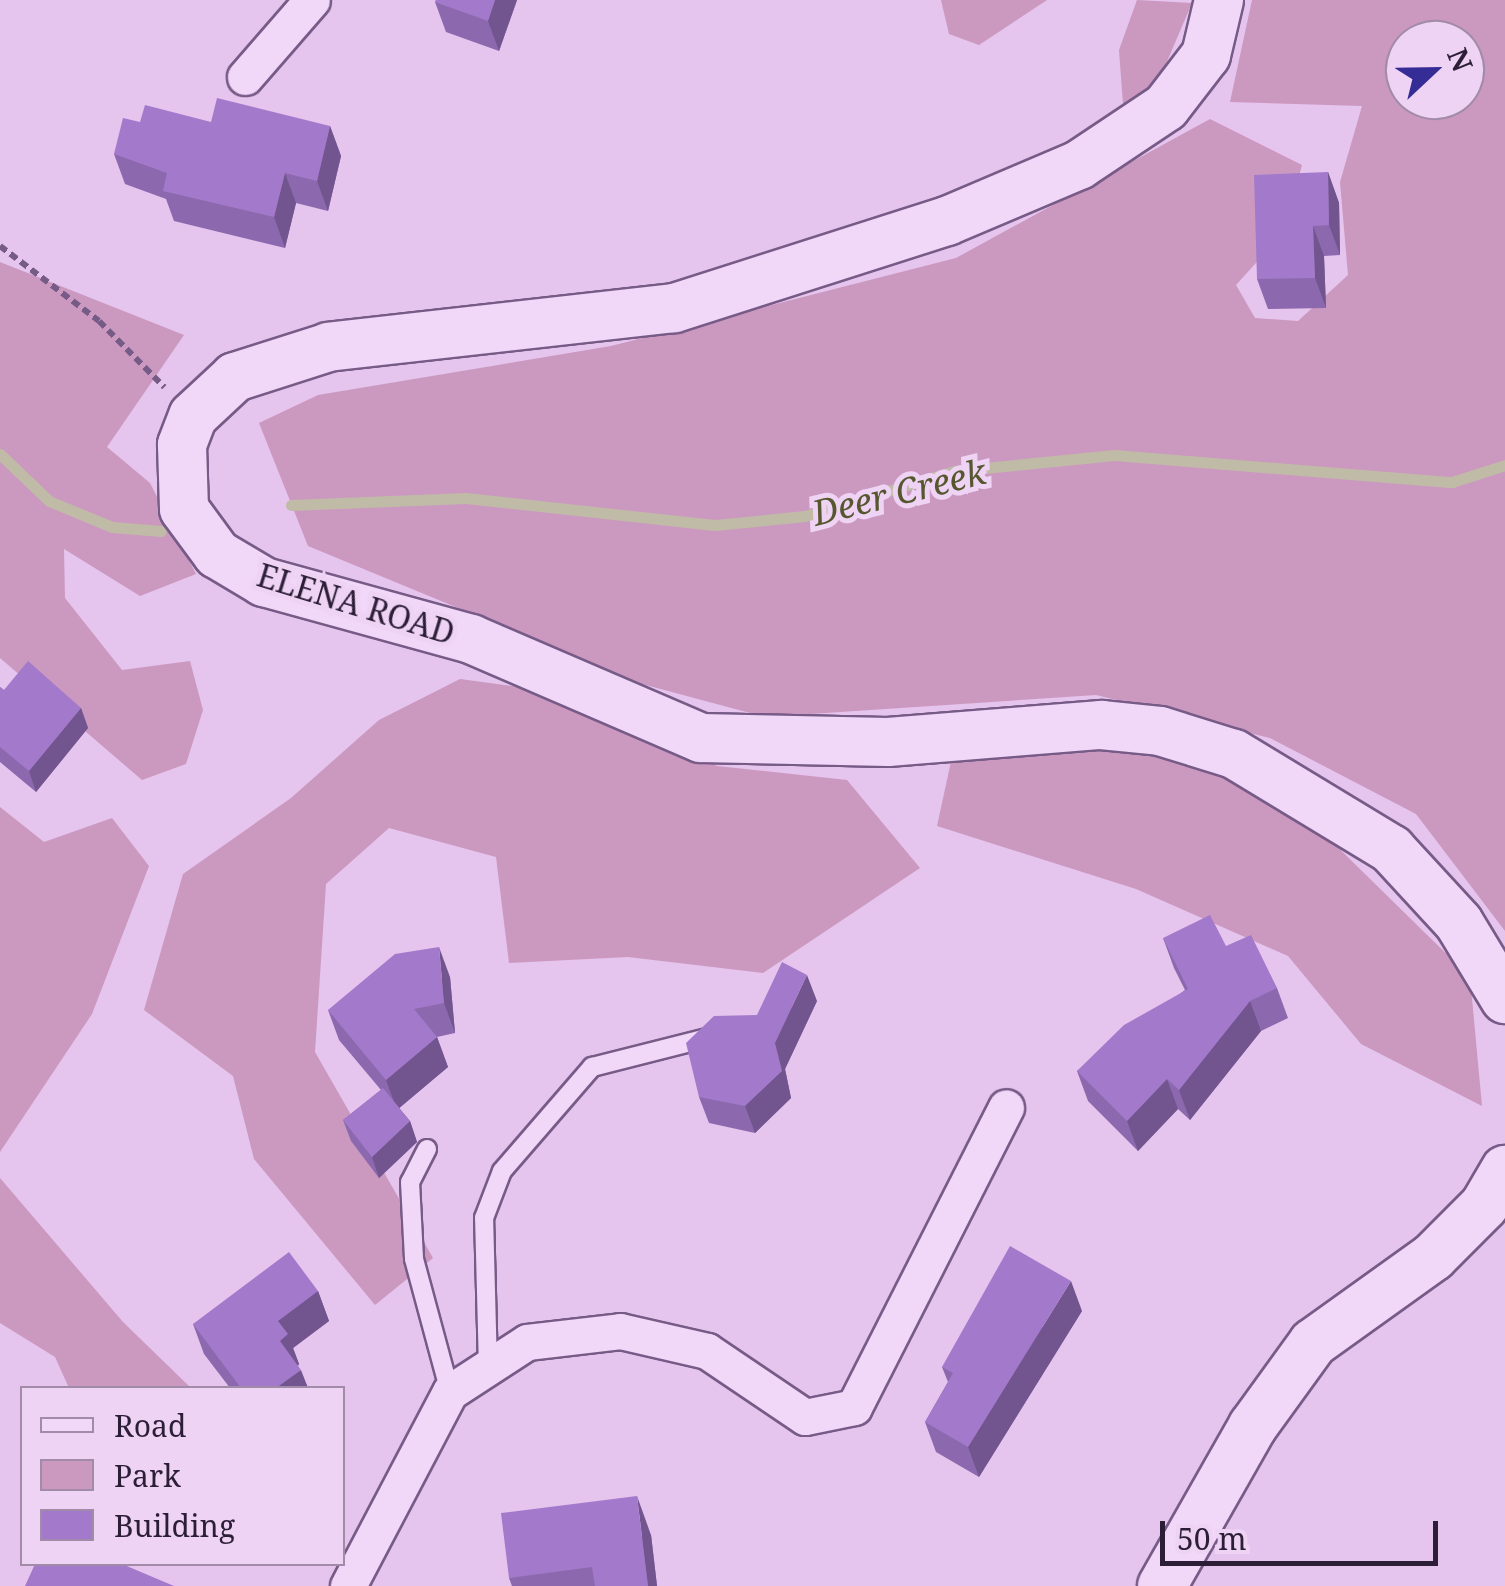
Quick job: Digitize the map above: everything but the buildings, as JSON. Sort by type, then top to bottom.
[{"type":"street","points":[[245,78],[312,0]]},
{"type":"street","points":[[193,416],[234,377],[269,362],[674,308],[947,222],[1079,165],[1166,107],[1206,55],[1219,0]]},
{"type":"street","name":"ELENA ROAD","points":[[193,416],[182,445],[184,509],[217,554],[264,582],[471,639],[702,738],[888,742],[1100,725],[1160,730],[1234,754],[1391,849],[1460,923],[1505,998]]},
{"type":"street","points":[[348,1586],[450,1392],[527,1342],[620,1332],[707,1351],[805,1417],[854,1407],[1006,1106]]},
{"type":"street","points":[[1162,1586],[1253,1426],[1313,1343],[1433,1257],[1484,1206],[1505,1170]]},
{"type":"lane","points":[[488,1368],[484,1218],[502,1171],[592,1066],[681,1050],[724,1030]]},
{"type":"lane","points":[[427,1149],[410,1182],[414,1259],[450,1392]]},
{"type":"path","points":[[0,246],[99,321],[193,416]]},
{"type":"green space","points":[[941,0],[1047,0],[979,45],[949,34]]},
{"type":"green space","points":[[1137,0],[1192,3],[1157,85],[1123,104],[1119,50]]},
{"type":"green space","points":[[1252,0],[1505,0],[1505,931],[1416,814],[1270,738],[1096,695],[765,717],[642,684],[308,546],[259,423],[318,395],[611,346],[956,258],[1210,119],[1302,165],[1284,232],[1236,285],[1255,318],[1298,321],[1348,275],[1340,182],[1362,106],[1230,102]]},
{"type":"green space","points":[[0,262],[184,335],[107,447],[150,483],[196,574],[140,596],[64,549],[65,598],[122,670],[190,661],[203,710],[186,764],[142,780],[0,658]]},
{"type":"green space","points":[[460,679],[571,694],[717,766],[847,780],[920,868],[763,973],[628,957],[509,963],[496,857],[389,828],[326,884],[315,1052],[433,1258],[375,1305],[254,1159],[233,1076],[144,1010],[183,874],[291,798],[379,720]]},
{"type":"green space","points":[[1049,744],[1185,757],[1311,821],[1470,977],[1482,1106],[1361,1044],[1288,956],[1136,889],[937,826],[952,757]]},
{"type":"green space","points":[[0,807],[44,842],[112,818],[149,866],[92,1014],[0,1152]]},
{"type":"green space","points":[[0,1178],[123,1322],[189,1386],[68,1386],[55,1357],[0,1323]]},
{"type":"waterway","name":"Deer Creek","points":[[0,454],[49,501],[112,527],[161,531]]},
{"type":"waterway","name":"Deer Creek","points":[[291,505],[466,498],[715,525],[805,516],[954,471],[1114,455],[1452,482],[1505,465]]}]
